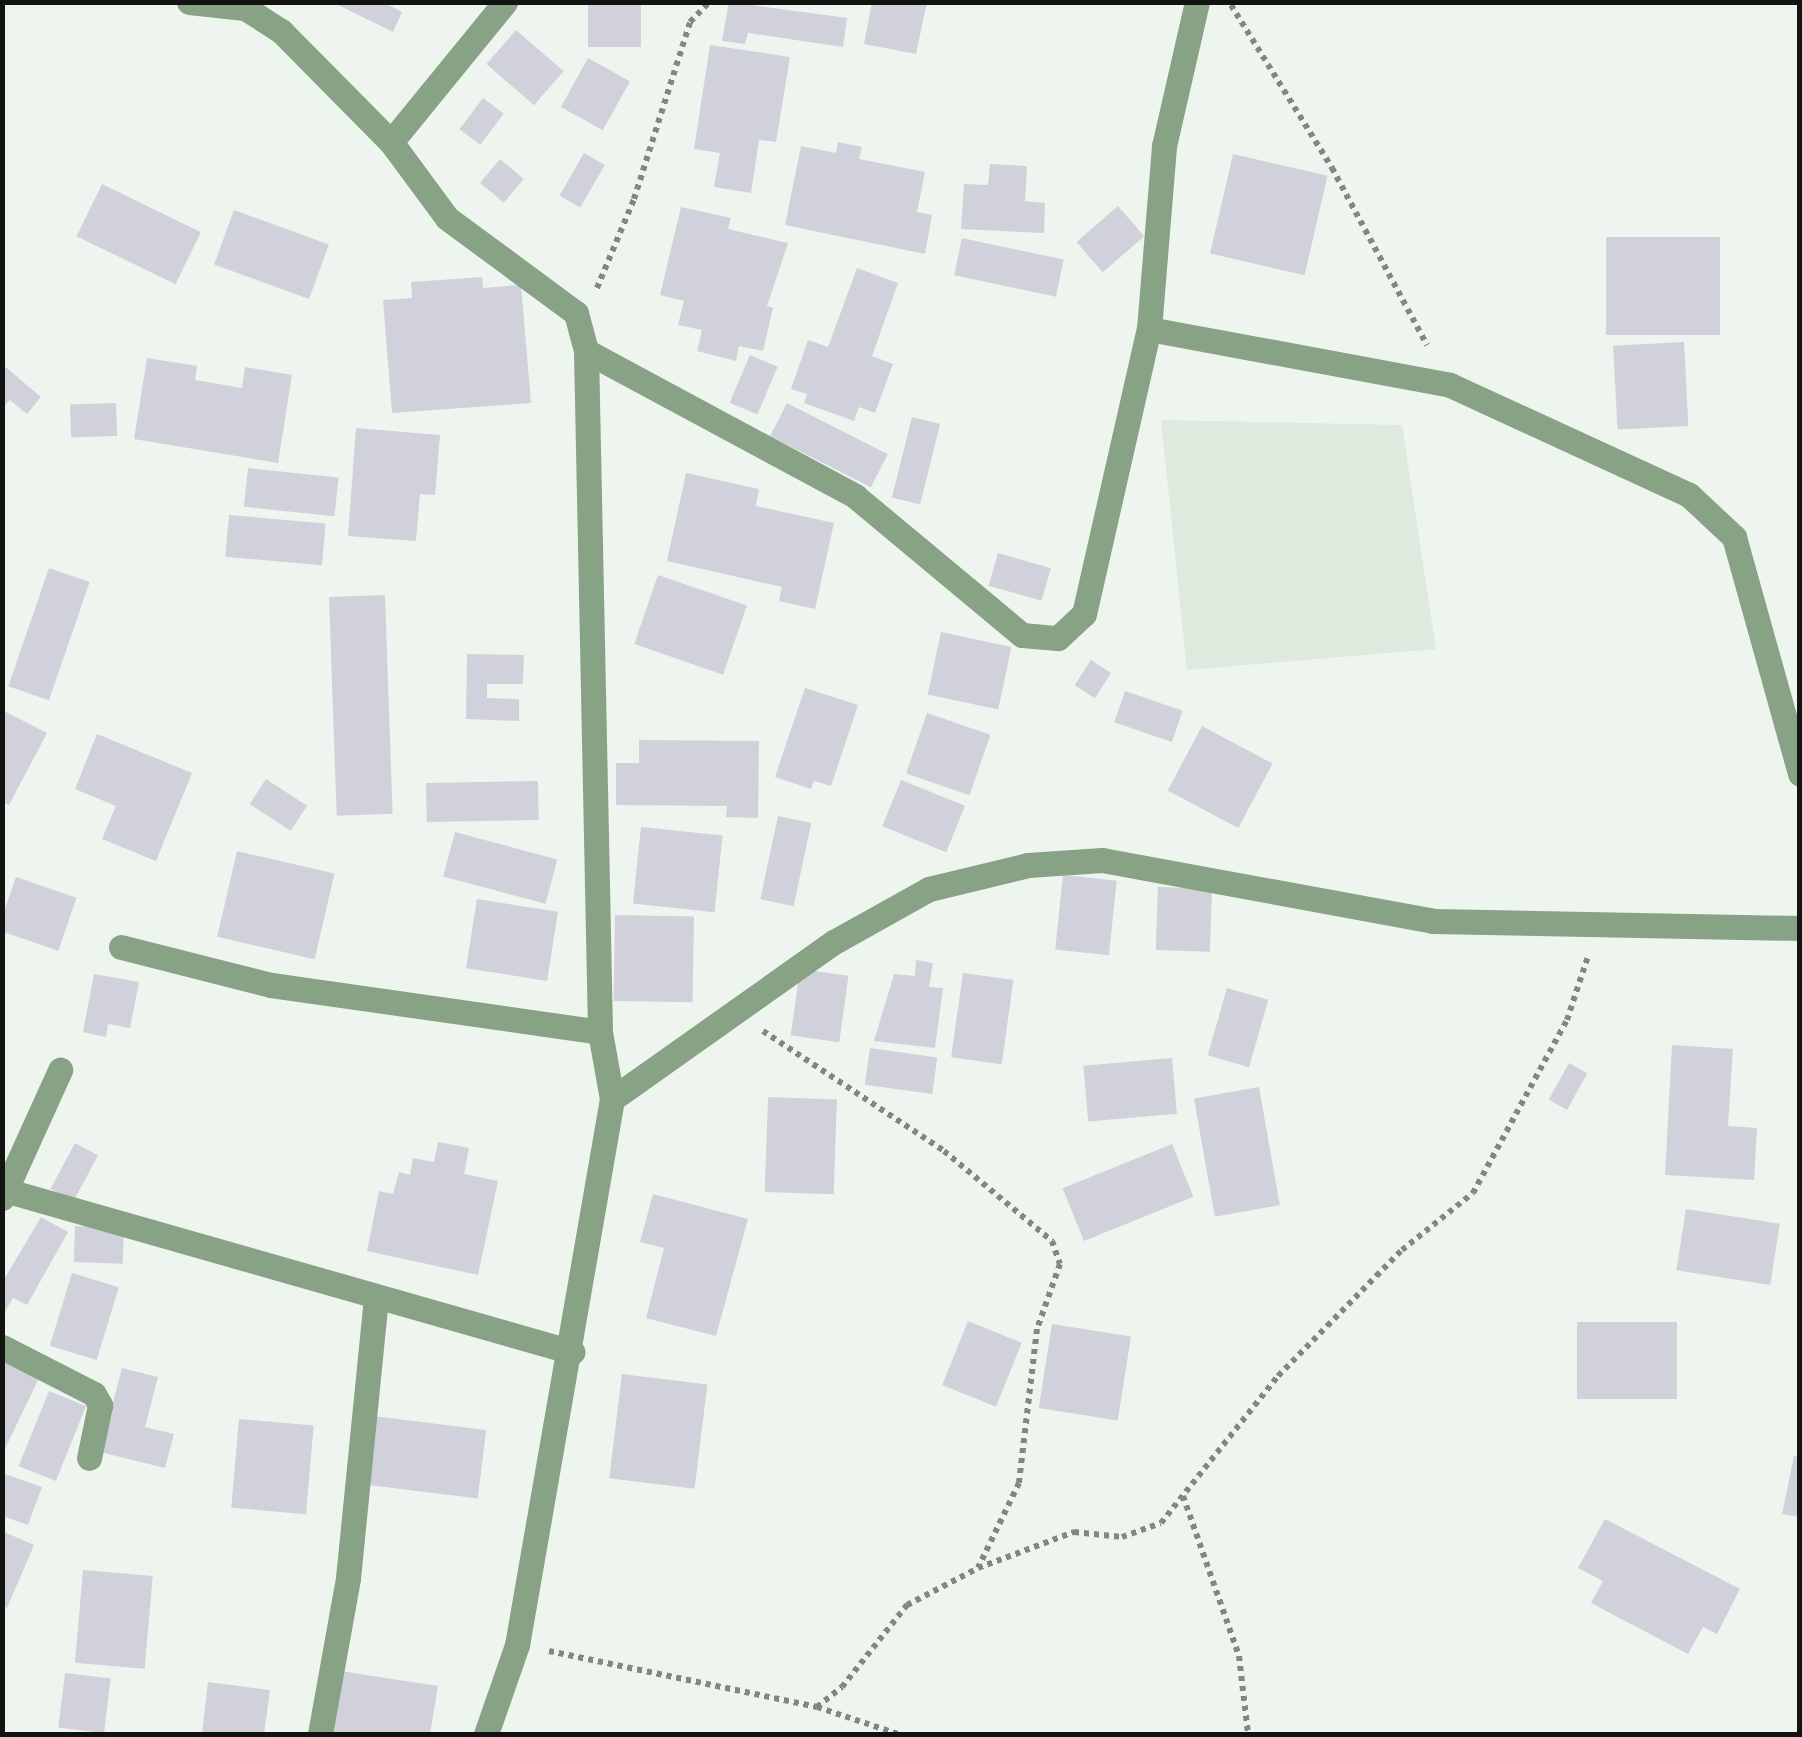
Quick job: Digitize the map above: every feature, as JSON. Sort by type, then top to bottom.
[{"type":"street","points":[[189,2],[244,8],[281,31],[391,142],[447,218],[576,313],[583,340],[600,1032],[612,1099],[573,1352],[517,1645],[486,1734]]},
{"type":"street","points":[[391,142],[505,2]]},
{"type":"street","points":[[583,340],[855,496],[1022,635],[1058,638],[1084,614],[1149,329],[1164,146],[1197,2]]},
{"type":"street","points":[[1149,329],[1450,385],[1688,496],[1734,537],[1800,774]]},
{"type":"street","points":[[612,1099],[834,942],[930,889],[1028,864],[1102,860],[1433,920],[1598,927],[1800,928]]},
{"type":"street","points":[[121,947],[271,985],[600,1032]]},
{"type":"street","points":[[60,1070],[5,1195],[573,1352]]},
{"type":"street","points":[[320,1734],[348,1578],[376,1298]]},
{"type":"street","points":[[2,1347],[94,1394],[100,1404],[88,1458]]},
{"type":"path","points":[[583,340],[634,199],[690,22],[709,2]]},
{"type":"path","points":[[1229,2],[1332,168],[1450,385]]},
{"type":"path","points":[[818,1707],[842,1688],[906,1605],[978,1568],[1074,1532],[1122,1537],[1160,1523],[1278,1376],[1402,1250],[1473,1193],[1567,1020],[1598,927]]},
{"type":"path","points":[[736,1014],[944,1151],[1052,1241],[1060,1264],[1037,1330],[1018,1483],[978,1568]]},
{"type":"path","points":[[1183,1494],[1240,1656],[1248,1734]]},
{"type":"path","points":[[517,1645],[818,1707],[898,1734]]},
{"type":"shaded area","points":[[1161,420],[1402,425],[1436,649],[1187,670]]},
{"type":"building","points":[[332,2],[383,2],[402,12],[393,32]]},
{"type":"building","points":[[588,2],[641,2],[641,47],[588,47]]},
{"type":"building","points":[[729,2],[847,18],[843,47],[748,33],[745,44],[722,41]]},
{"type":"building","points":[[872,2],[927,2],[916,54],[864,44]]},
{"type":"building","points":[[516,30],[564,71],[534,105],[486,64]]},
{"type":"building","points":[[710,45],[790,57],[776,142],[759,140],[751,193],[714,187],[720,153],[694,149]]},
{"type":"building","points":[[588,58],[630,81],[603,130],[561,107]]},
{"type":"building","points":[[483,98],[504,114],[480,145],[460,129]]},
{"type":"building","points":[[838,142],[862,147],[859,159],[925,172],[917,212],[932,215],[925,254],[785,225],[801,146],[836,153]]},
{"type":"building","points":[[584,153],[605,165],[580,207],[560,195]]},
{"type":"building","points":[[1233,154],[1328,176],[1305,275],[1210,253]]},
{"type":"building","points":[[500,159],[524,179],[504,203],[480,183]]},
{"type":"building","points":[[990,164],[1027,166],[1025,201],[1045,203],[1044,233],[961,229],[964,184],[988,185]]},
{"type":"building","points":[[102,184],[201,232],[175,284],[77,236]]},
{"type":"building","points":[[1118,206],[1144,236],[1103,272],[1076,242]]},
{"type":"building","points":[[681,207],[731,218],[728,229],[788,243],[767,306],[773,308],[763,351],[739,346],[736,361],[697,351],[702,330],[678,325],[684,301],[660,295]]},
{"type":"building","points":[[234,210],[329,245],[309,299],[214,265]]},
{"type":"building","points":[[1606,237],[1720,237],[1720,335],[1606,335]]},
{"type":"building","points":[[962,238],[1064,260],[1056,297],[954,275]]},
{"type":"building","points":[[857,268],[898,283],[872,356],[893,364],[875,413],[859,407],[854,421],[804,403],[807,394],[791,389],[808,340],[828,347]]},
{"type":"building","points":[[482,277],[483,288],[521,285],[531,403],[392,413],[383,300],[412,298],[411,282]]},
{"type":"building","points":[[1684,342],[1688,426],[1617,430],[1613,346]]},
{"type":"building","points":[[750,355],[778,367],[757,415],[730,403]]},
{"type":"building","points":[[147,358],[197,366],[195,380],[242,388],[245,367],[292,375],[278,463],[134,439]]},
{"type":"building","points":[[2,364],[41,397],[27,414],[10,400],[2,408]]},
{"type":"building","points":[[116,403],[117,436],[71,438],[70,405]]},
{"type":"building","points":[[787,403],[888,454],[871,487],[770,436]]},
{"type":"building","points":[[912,417],[940,424],[920,505],[892,498]]},
{"type":"building","points":[[356,428],[440,435],[435,495],[420,494],[416,541],[348,536]]},
{"type":"building","points":[[248,468],[339,478],[334,516],[244,507]]},
{"type":"building","points":[[686,473],[759,489],[756,506],[834,523],[815,609],[779,601],[782,587],[667,561]]},
{"type":"building","points":[[229,515],[326,523],[322,565],[225,557]]},
{"type":"building","points":[[998,553],[1051,568],[1041,601],[989,586]]},
{"type":"building","points":[[49,568],[90,582],[49,700],[8,686]]},
{"type":"building","points":[[658,575],[747,606],[723,675],[634,644]]},
{"type":"building","points":[[385,595],[393,814],[337,816],[329,597]]},
{"type":"building","points":[[941,632],[1011,647],[998,710],[928,695]]},
{"type":"building","points":[[467,654],[524,655],[523,684],[487,684],[487,698],[519,699],[519,721],[466,719]]},
{"type":"building","points":[[1091,660],[1111,673],[1095,698],[1075,685]]},
{"type":"building","points":[[805,688],[858,705],[831,786],[814,781],[811,789],[775,777]]},
{"type":"building","points":[[1125,691],[1183,711],[1172,742],[1114,722]]},
{"type":"building","points":[[2,710],[47,733],[9,805],[2,801]]},
{"type":"building","points":[[927,713],[990,735],[970,795],[906,774]]},
{"type":"building","points":[[1202,726],[1273,764],[1238,828],[1168,790]]},
{"type":"building","points":[[97,734],[192,773],[156,861],[102,839],[116,806],[75,789]]},
{"type":"building","points":[[639,740],[759,741],[758,818],[726,817],[727,806],[616,805],[616,763],[639,763]]},
{"type":"building","points":[[266,779],[307,806],[291,831],[250,804]]},
{"type":"building","points":[[901,780],[965,806],[946,852],[882,826]]},
{"type":"building","points":[[538,781],[539,820],[427,822],[426,783]]},
{"type":"building","points":[[778,816],[811,823],[794,906],[760,899]]},
{"type":"building","points":[[641,827],[723,836],[715,912],[633,904]]},
{"type":"building","points":[[455,832],[557,859],[545,904],[443,876]]},
{"type":"building","points":[[237,851],[334,873],[315,959],[217,937]]},
{"type":"building","points":[[1063,875],[1117,881],[1109,955],[1055,950]]},
{"type":"building","points":[[16,877],[77,898],[58,951],[2,931],[2,918]]},
{"type":"building","points":[[1158,887],[1212,889],[1210,952],[1156,950]]},
{"type":"building","points":[[477,899],[558,912],[547,981],[466,968]]},
{"type":"building","points":[[615,915],[694,916],[692,1002],[613,1001]]},
{"type":"building","points":[[916,960],[933,963],[929,987],[943,988],[935,1048],[874,1041],[894,974],[915,976]]},
{"type":"building","points":[[800,969],[849,976],[839,1042],[791,1035]]},
{"type":"building","points":[[963,973],[1014,980],[1002,1064],[951,1057]]},
{"type":"building","points":[[94,974],[139,982],[130,1028],[108,1024],[106,1037],[83,1032]]},
{"type":"building","points":[[1227,988],[1268,1000],[1249,1067],[1208,1055]]},
{"type":"building","points":[[1672,1045],[1733,1049],[1728,1126],[1757,1128],[1754,1180],[1665,1175]]},
{"type":"building","points":[[870,1048],[937,1057],[932,1094],[865,1085]]},
{"type":"building","points":[[1172,1058],[1177,1114],[1088,1122],[1083,1066]]},
{"type":"building","points":[[1569,1063],[1587,1073],[1567,1110],[1549,1100]]},
{"type":"building","points":[[1259,1087],[1280,1205],[1215,1217],[1194,1098]]},
{"type":"building","points":[[768,1097],[837,1099],[834,1194],[765,1192]]},
{"type":"building","points":[[438,1142],[469,1148],[464,1174],[498,1181],[478,1275],[367,1251],[379,1191],[393,1194],[399,1172],[410,1175],[413,1158],[434,1162]]},
{"type":"building","points":[[75,1143],[98,1155],[74,1201],[51,1189]]},
{"type":"building","points":[[1172,1144],[1193,1197],[1084,1241],[1063,1188]]},
{"type":"building","points":[[653,1194],[748,1219],[716,1336],[646,1318],[664,1248],[640,1242]]},
{"type":"building","points":[[1686,1209],[1780,1224],[1770,1285],[1676,1270]]},
{"type":"building","points":[[41,1217],[68,1232],[27,1305],[13,1298],[2,1317],[2,1283]]},
{"type":"building","points":[[75,1226],[124,1228],[123,1264],[74,1262]]},
{"type":"building","points":[[72,1273],[119,1287],[97,1360],[50,1346]]},
{"type":"building","points":[[968,1321],[1022,1343],[996,1407],[942,1385]]},
{"type":"building","points":[[1577,1322],[1677,1322],[1677,1399],[1577,1399]]},
{"type":"building","points":[[1052,1324],[1131,1337],[1118,1420],[1039,1408]]},
{"type":"building","points":[[2,1361],[39,1378],[2,1455]]},
{"type":"building","points":[[122,1368],[158,1377],[145,1427],[174,1434],[165,1468],[100,1452]]},
{"type":"building","points":[[622,1374],[707,1384],[695,1489],[609,1478]]},
{"type":"building","points":[[49,1391],[86,1406],[56,1481],[19,1466]]},
{"type":"building","points":[[373,1416],[486,1430],[478,1498],[365,1484]]},
{"type":"building","points":[[239,1419],[314,1426],[306,1514],[231,1508]]},
{"type":"building","points":[[1794,1456],[1800,1457],[1800,1517],[1782,1514]]},
{"type":"building","points":[[2,1473],[42,1487],[28,1525],[2,1516]]},
{"type":"building","points":[[1605,1519],[1740,1589],[1717,1634],[1703,1627],[1688,1654],[1591,1603],[1603,1581],[1578,1568]]},
{"type":"building","points":[[2,1531],[34,1545],[7,1608],[2,1606]]},
{"type":"building","points":[[83,1570],[153,1576],[145,1669],[75,1663]]},
{"type":"building","points":[[340,1671],[438,1686],[430,1734],[330,1734]]},
{"type":"building","points":[[65,1673],[111,1679],[104,1733],[58,1728]]},
{"type":"building","points":[[208,1682],[270,1690],[264,1734],[202,1734]]}]
